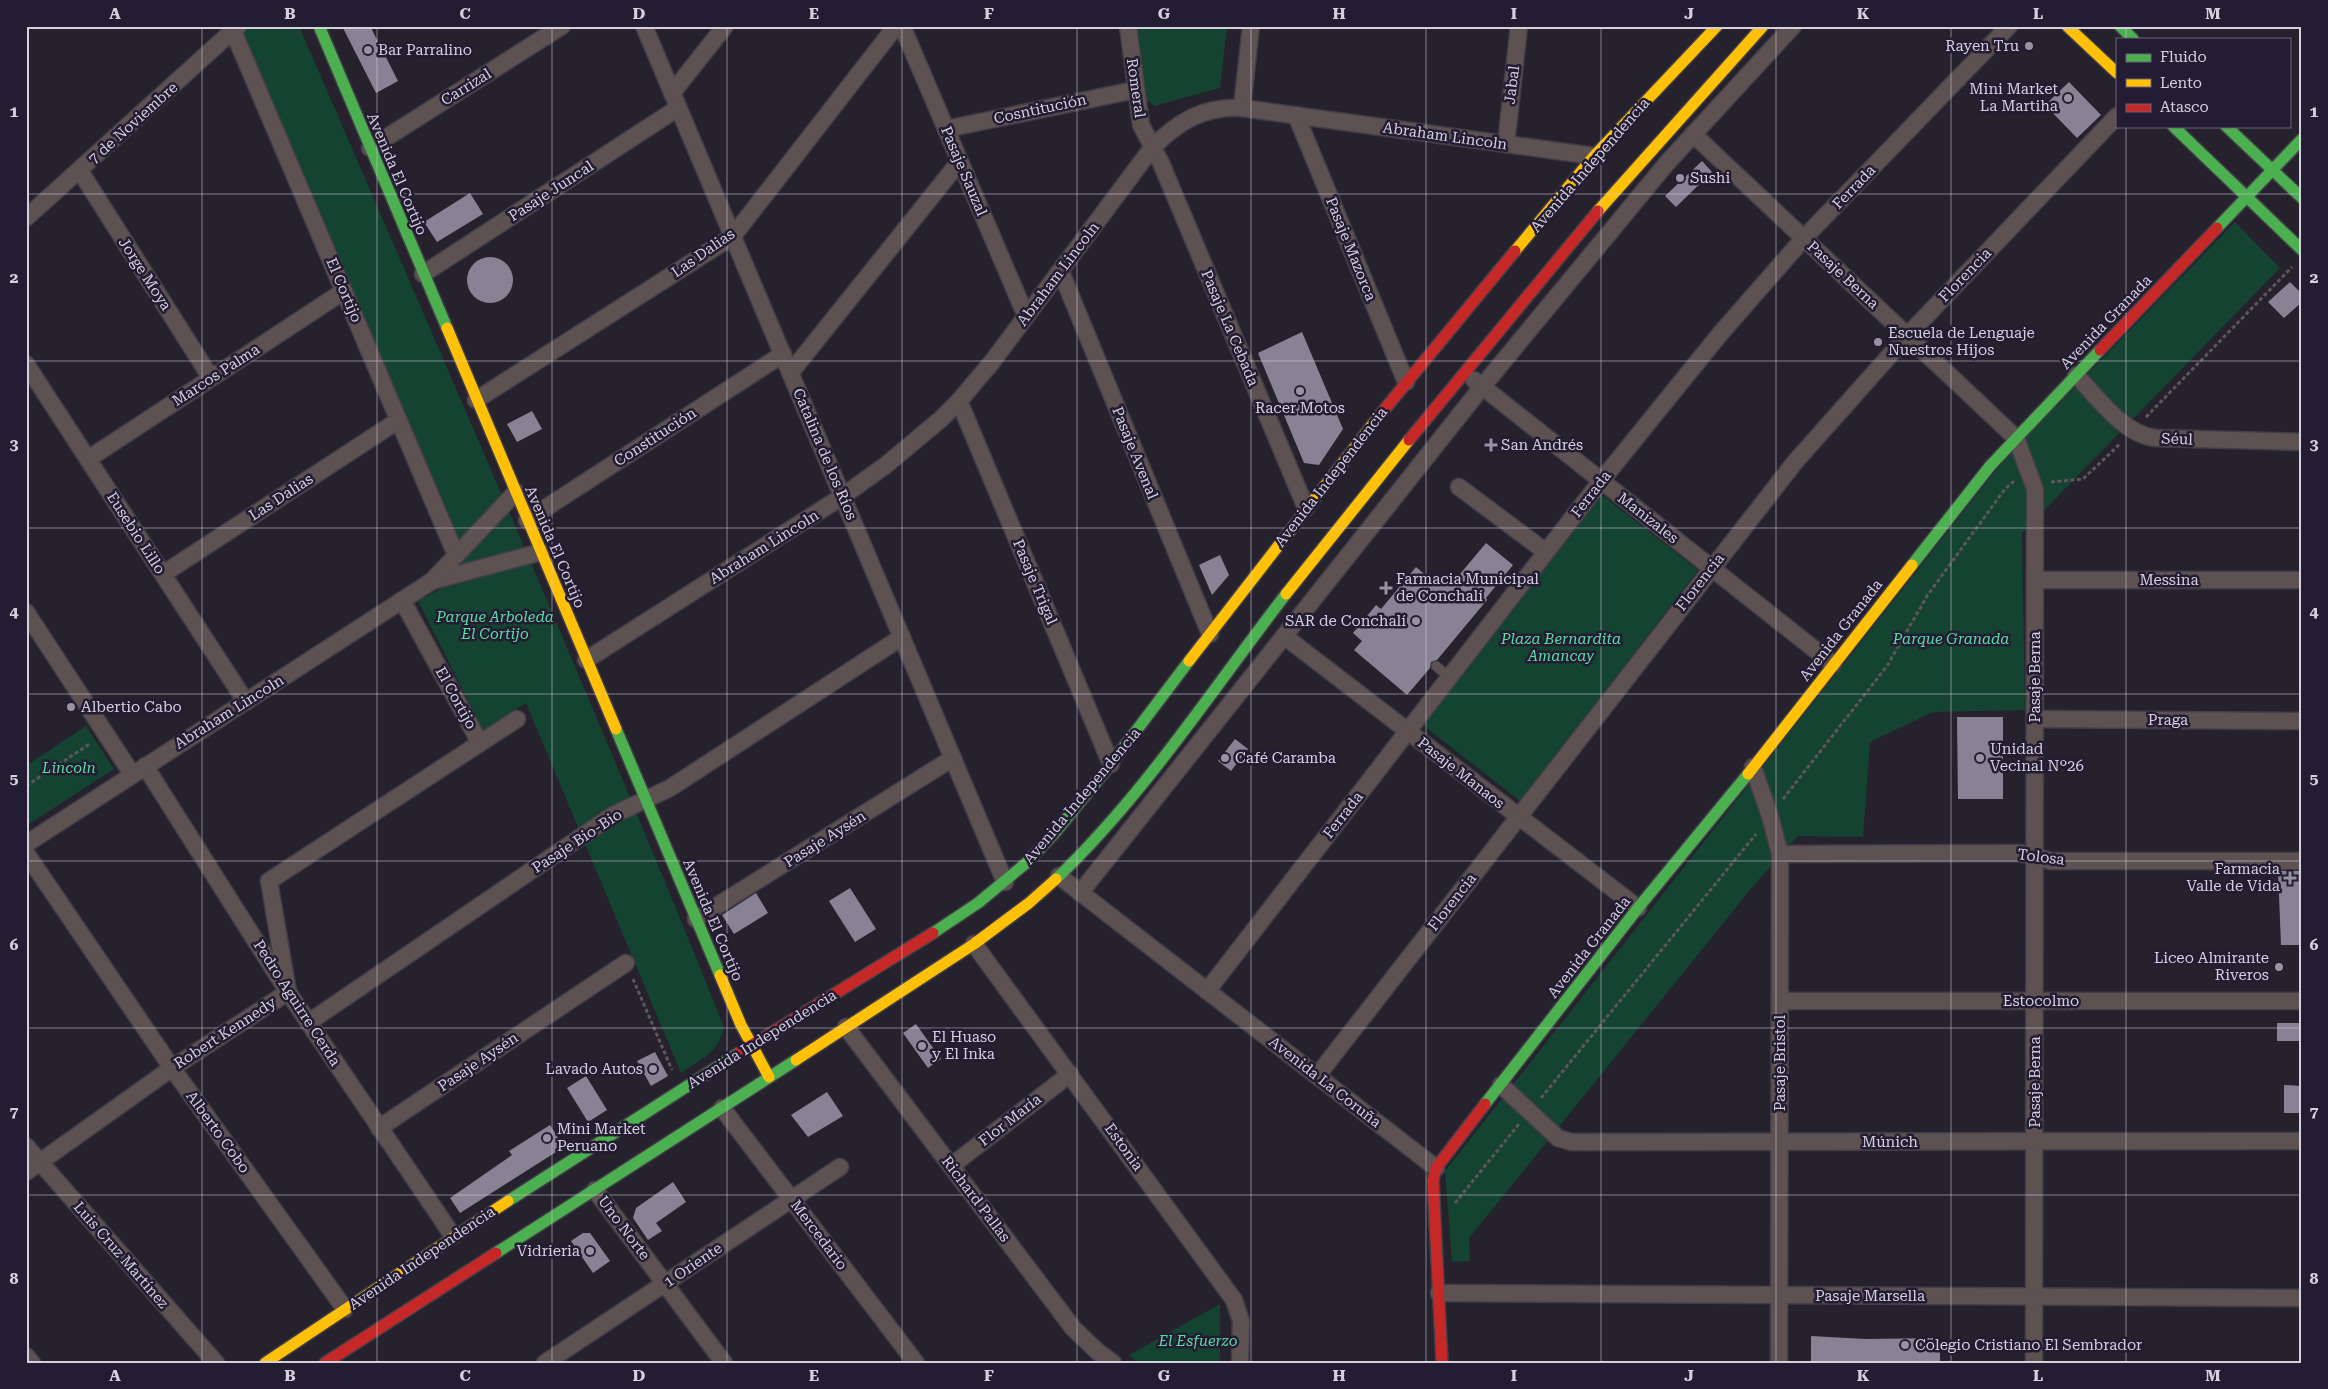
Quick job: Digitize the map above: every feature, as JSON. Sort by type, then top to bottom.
[{"type":"main road","name":"Avenida Independencia","points":[[265,1363],[453,1236],[680,1090],[942,928],[1005,882],[1053,835],[1111,764],[1306,508],[1406,382],[1594,156],[1717,26]]},
{"type":"main road","points":[[325,1363],[974,944],[1006,922],[1059,876],[1092,843],[1136,790],[1261,626],[1463,371],[1604,204],[1763,26]]},
{"type":"main road","points":[[2067,26],[2116,72]]},
{"type":"main road","points":[[2120,26],[2132,38]]},
{"type":"main road","name":"Avenida El Cortijo","points":[[323,28],[370,148],[696,919],[751,1045],[769,1077]]},
{"type":"main road","points":[[2175,128],[2302,250]]},
{"type":"main road","points":[[2228,128],[2302,198]]},
{"type":"main road","name":"Avenida Granada","points":[[1436,1168],[1638,908],[1753,767],[1990,466],[2302,139]]},
{"type":"main road","points":[[1436,1168],[1433,1180],[1442,1363]]},
{"type":"street","name":"Carrizal","points":[[370,148],[562,26]]},
{"type":"street","name":"Catalina de los Ríos","points":[[644,26],[1005,882]]},
{"type":"street","name":"Pasaje Juncal","points":[[423,274],[675,100],[725,26]]},
{"type":"street","name":"Las Dalias","points":[[476,400],[733,236],[896,26]]},
{"type":"street","name":"Pasaje Sauzal","points":[[902,26],[1026,316]]},
{"type":"street","name":"Romeral","points":[[1128,26],[1141,124],[1152,148]]},
{"type":"street","points":[[1242,108],[1251,26]]},
{"type":"street","name":"Jabal","points":[[1506,144],[1519,26]]},
{"type":"street","points":[[1080,893],[1482,386],[1692,134],[1793,26]]},
{"type":"street","name":"Ferrada","points":[[1207,991],[1601,481],[1720,334],[1804,238],[2009,26]]},
{"type":"street","name":"7 de Noviembre","points":[[26,218],[80,171],[234,28]]},
{"type":"street","name":"El Cortijo","points":[[234,28],[456,555]]},
{"type":"street","name":"Cosntitución","points":[[946,129],[1135,90]]},
{"type":"street","name":"Abraham Lincoln","points":[[586,660],[843,496],[921,436],[960,401],[1061,272],[1152,148],[1176,126],[1198,114],[1218,108],[1242,108],[1594,156]]},
{"type":"street","name":"Pasaje Mazorca","points":[[1296,115],[1406,382]]},
{"type":"street","name":"Florencia","points":[[1317,1076],[1795,462],[1907,336],[2116,117]]},
{"type":"street","name":"Pasaje Berna","points":[[1692,134],[2016,438],[2035,489],[2034,1363]]},
{"type":"street","name":"Pasaje La Cebada","points":[[1152,148],[1161,163],[1306,508]]},
{"type":"street","points":[[791,372],[960,161]]},
{"type":"street","name":"Jorge Moya","points":[[80,171],[212,378]]},
{"type":"street","name":"Pasaje Avenal","points":[[1061,272],[1210,634]]},
{"type":"street","name":"Marcos Palma","points":[[88,459],[344,291]]},
{"type":"street","name":"Constitución","points":[[527,520],[783,354]]},
{"type":"street","name":"Eusebio Lillo","points":[[26,364],[246,702]]},
{"type":"street","name":"Manizales","points":[[1463,371],[1833,664]]},
{"type":"street","points":[[2076,375],[2132,432]]},
{"type":"street","name":"Pasaje Trigal","points":[[960,401],[1111,764]]},
{"type":"street","name":"Las Dalias","points":[[163,574],[399,420]]},
{"type":"street","name":"Séul","points":[[2132,432],[2156,438],[2302,442]]},
{"type":"street","points":[[1459,487],[1546,552]]},
{"type":"street","name":"Abraham Lincoln","points":[[26,844],[432,581],[516,492]]},
{"type":"street","name":"Abraham Lincoln","points":[[432,581],[541,552]]},
{"type":"street","name":"Messina","points":[[2035,580],[2302,580]]},
{"type":"street","name":"El Cortijo","points":[[402,600],[480,742]]},
{"type":"street","name":"Pedro Aguirre Cerda","points":[[26,612],[138,770],[453,1236]]},
{"type":"street","name":"Pasaje Manaos","points":[[1284,636],[1638,908]]},
{"type":"street","name":"Pasaje Bio-Bio","points":[[309,1022],[613,815],[670,788],[902,637]]},
{"type":"street","name":"Robert Kennedy","points":[[26,1172],[172,1068],[288,992],[269,882],[517,719]]},
{"type":"street","name":"Praga","points":[[2035,719],[2302,721]]},
{"type":"street","name":"Pasaje Aysén","points":[[696,919],[953,758]]},
{"type":"street","name":"Pasaje Bristol","points":[[1753,767],[1770,816],[1780,854],[1779,1363]]},
{"type":"street","name":"Alberto Cobo","points":[[26,853],[172,1068],[345,1309]]},
{"type":"street","name":"Tolosa","points":[[1780,854],[2020,853],[2051,861],[2302,861]]},
{"type":"street","name":"Avenida La Coruña","points":[[1059,876],[1436,1168]]},
{"type":"street","name":"Estonia","points":[[974,944],[1234,1300],[1241,1321],[1240,1363]]},
{"type":"street","name":"Pasaje Aysén","points":[[379,1128],[626,963]]},
{"type":"street","name":"Estocolmo","points":[[1780,1001],[2302,1001]]},
{"type":"street","name":"Richard Pallas","points":[[846,1027],[1073,1328],[1091,1346],[1113,1363]]},
{"type":"street","name":"Flor María","points":[[951,1166],[1070,1074]]},
{"type":"street","name":"Múnich","points":[[1501,1085],[1558,1138],[1571,1142],[2302,1142]]},
{"type":"street","name":"Mercedario","points":[[722,1108],[916,1363]]},
{"type":"street","name":"Luis Cruz Martínez","points":[[26,1146],[216,1363]]},
{"type":"street","name":"1 Oriente","points":[[545,1363],[840,1167]]},
{"type":"street","name":"Uno Norte","points":[[595,1190],[724,1363]]},
{"type":"street","name":"Pasaje Marsella","points":[[1439,1294],[2302,1298]]},
{"type":"street","points":[[26,1356],[32,1363]]},
{"type":"lane","points":[[1436,666],[1449,677]]},
{"type":"path","points":[[2048,482],[2083,479],[2132,432],[2295,264]]},
{"type":"path","points":[[1454,1204],[1716,885],[1887,666],[1928,596],[2005,489],[2026,468]]},
{"type":"path","points":[[26,786],[91,743]]},
{"type":"path","points":[[626,963],[680,1090]]},
{"type":"green space","name":"Parque Arboleda El Cortijo","points":[[240,26],[299,26],[568,650],[724,1027],[722,1036],[713,1049],[681,1073],[526,703],[483,730],[418,601],[463,577]]},
{"type":"green space","points":[[1137,26],[1227,26],[1220,88],[1154,106],[1146,99]]},
{"type":"green space","name":"Parque Granada","points":[[2235,222],[2280,268],[2022,533],[2025,710],[1933,712],[1870,742],[1863,837],[1798,836],[1754,885],[1469,1238],[1470,1261],[1452,1262],[1445,1171],[2005,459]]},
{"type":"green space","name":"Plaza Bernardita Amancay","points":[[1602,495],[1698,570],[1520,801],[1423,725]]},
{"type":"green space","name":"Lincoln","points":[[86,726],[114,769],[26,826],[26,766]]},
{"type":"green space","name":"El Esfuerzo","points":[[1220,1304],[1220,1363],[1138,1363],[1129,1355]]},
{"type":"building","points":[[342,26],[370,26],[398,81],[376,93]]},
{"type":"building","points":[[2069,82],[2101,115],[2077,138],[2045,105]]},
{"type":"building","points":[[1702,161],[1712,172],[1676,207],[1665,196]]},
{"type":"building","points":[[470,193],[483,214],[437,242],[424,222]]},
{"type":"building","points":[[490,257],[503,261],[509,267],[513,280],[509,293],[503,299],[490,303],[477,299],[471,293],[467,280],[471,267],[477,261]]},
{"type":"building","points":[[2290,282],[2302,294],[2302,302],[2284,318],[2268,302]]},
{"type":"building","name":"Racer Motos","points":[[1302,332],[1343,429],[1319,465],[1304,463],[1258,353]]},
{"type":"building","points":[[532,411],[542,429],[517,442],[507,424]]},
{"type":"building","name":"SAR de Conchalí","points":[[1486,543],[1513,565],[1486,598],[1487,600],[1437,660],[1431,662],[1430,668],[1407,695],[1354,650],[1362,641],[1353,633],[1376,605],[1381,609],[1416,567],[1438,586],[1448,575],[1455,580]]},
{"type":"building","points":[[1220,555],[1229,575],[1212,595],[1199,565]]},
{"type":"building","name":"Unidad Vecinal Nº26","points":[[1957,717],[2003,717],[2003,799],[1958,799]]},
{"type":"building","points":[[1235,739],[1248,749],[1231,771],[1218,761]]},
{"type":"building","points":[[2278,871],[2302,871],[2302,945],[2281,945]]},
{"type":"building","points":[[850,888],[876,929],[855,942],[829,901]]},
{"type":"building","points":[[756,893],[768,913],[734,934],[722,915]]},
{"type":"building","points":[[2277,1023],[2302,1023],[2302,1041],[2277,1041]]},
{"type":"building","name":"El Huaso y El Inka","points":[[916,1024],[941,1059],[928,1068],[903,1033]]},
{"type":"building","name":"Lavado Autos","points":[[655,1052],[668,1076],[651,1086],[637,1061]]},
{"type":"building","points":[[586,1076],[607,1110],[588,1122],[567,1088]]},
{"type":"building","points":[[2284,1085],[2302,1086],[2302,1113],[2284,1113]]},
{"type":"building","points":[[827,1092],[843,1116],[808,1137],[791,1115]]},
{"type":"building","points":[[550,1125],[564,1147],[460,1213],[450,1198],[512,1155],[509,1151]]},
{"type":"building","points":[[673,1182],[686,1202],[656,1223],[662,1231],[648,1240],[633,1218],[636,1208]]},
{"type":"building","name":"Vidrieria","points":[[583,1233],[590,1233],[610,1261],[593,1273],[571,1241]]},
{"type":"building","points":[[1811,1336],[1866,1339],[1940,1338],[1940,1363],[1811,1363]]},
{"type":"traffic: fast","points":[[319,26],[447,328]]},
{"type":"traffic: fast","points":[[2120,26],[2132,38]]},
{"type":"traffic: fast","points":[[2175,128],[2302,250]]},
{"type":"traffic: fast","points":[[2228,128],[2302,198]]},
{"type":"traffic: fast","points":[[2217,228],[2302,139]]},
{"type":"traffic: fast","points":[[1912,565],[1990,466],[2100,350]]},
{"type":"traffic: fast","points":[[1056,879],[1119,812],[1148,777],[1286,594]]},
{"type":"traffic: fast","points":[[933,933],[978,903],[1025,864],[1053,835],[1111,764],[1189,661]]},
{"type":"traffic: fast","points":[[616,729],[720,975]]},
{"type":"traffic: fast","points":[[1485,1104],[1638,908],[1748,774]]},
{"type":"traffic: fast","points":[[508,1201],[739,1053]]},
{"type":"traffic: fast","points":[[496,1253],[796,1060]]},
{"type":"traffic: slow","points":[[1515,251],[1594,156],[1717,26]]},
{"type":"traffic: slow","points":[[1598,211],[1763,26]]},
{"type":"traffic: slow","points":[[2067,26],[2116,72]]},
{"type":"traffic: slow","points":[[447,328],[616,729]]},
{"type":"traffic: slow","points":[[1189,661],[1379,416]]},
{"type":"traffic: slow","points":[[1286,594],[1409,440]]},
{"type":"traffic: slow","points":[[1748,774],[1912,565]]},
{"type":"traffic: slow","points":[[796,1060],[974,944],[1029,903],[1056,879]]},
{"type":"traffic: slow","points":[[720,975],[741,1025],[769,1077]]},
{"type":"traffic: slow","points":[[265,1363],[508,1201]]},
{"type":"traffic: jam","points":[[1409,440],[1598,211]]},
{"type":"traffic: jam","points":[[2100,350],[2217,228]]},
{"type":"traffic: jam","points":[[1379,416],[1515,251]]},
{"type":"traffic: jam","points":[[739,1053],[933,933]]},
{"type":"traffic: jam","points":[[1442,1363],[1433,1180],[1436,1168],[1485,1104]]},
{"type":"traffic: jam","points":[[325,1363],[496,1253]]},
{"type":"place","name":"Rayen Tru","points":[[2029,46]]},
{"type":"place","name":"Bar Parralino","points":[[368,50]]},
{"type":"place","name":"Mini Market La Martiha","points":[[2068,98]]},
{"type":"place","name":"Sushi","points":[[1680,178]]},
{"type":"place","name":"Escuela de Lenguaje Nuestros Hijos","points":[[1878,342]]},
{"type":"place","name":"Racer Motos","points":[[1300,391]]},
{"type":"place","name":"San Andrés","points":[[1491,445]]},
{"type":"place","name":"Farmacia Municipal de Conchalí","points":[[1386,588]]},
{"type":"place","name":"SAR de Conchalí","points":[[1416,621]]},
{"type":"place","name":"Albertio Cabo","points":[[71,707]]},
{"type":"place","name":"Café Caramba","points":[[1225,758]]},
{"type":"place","name":"Unidad Vecinal Nº26","points":[[1980,758]]},
{"type":"place","name":"Farmacia Valle de Vida","points":[[2290,878]]},
{"type":"place","name":"Liceo Almirante Riveros","points":[[2279,967]]},
{"type":"place","name":"El Huaso y El Inka","points":[[922,1046]]},
{"type":"place","name":"Lavado Autos","points":[[653,1069]]},
{"type":"place","name":"Mini Market Peruano","points":[[547,1138]]},
{"type":"place","name":"Vidrieria","points":[[590,1251]]},
{"type":"place","name":"Colegio Cristiano El Sembrador","points":[[1905,1345]]}]
